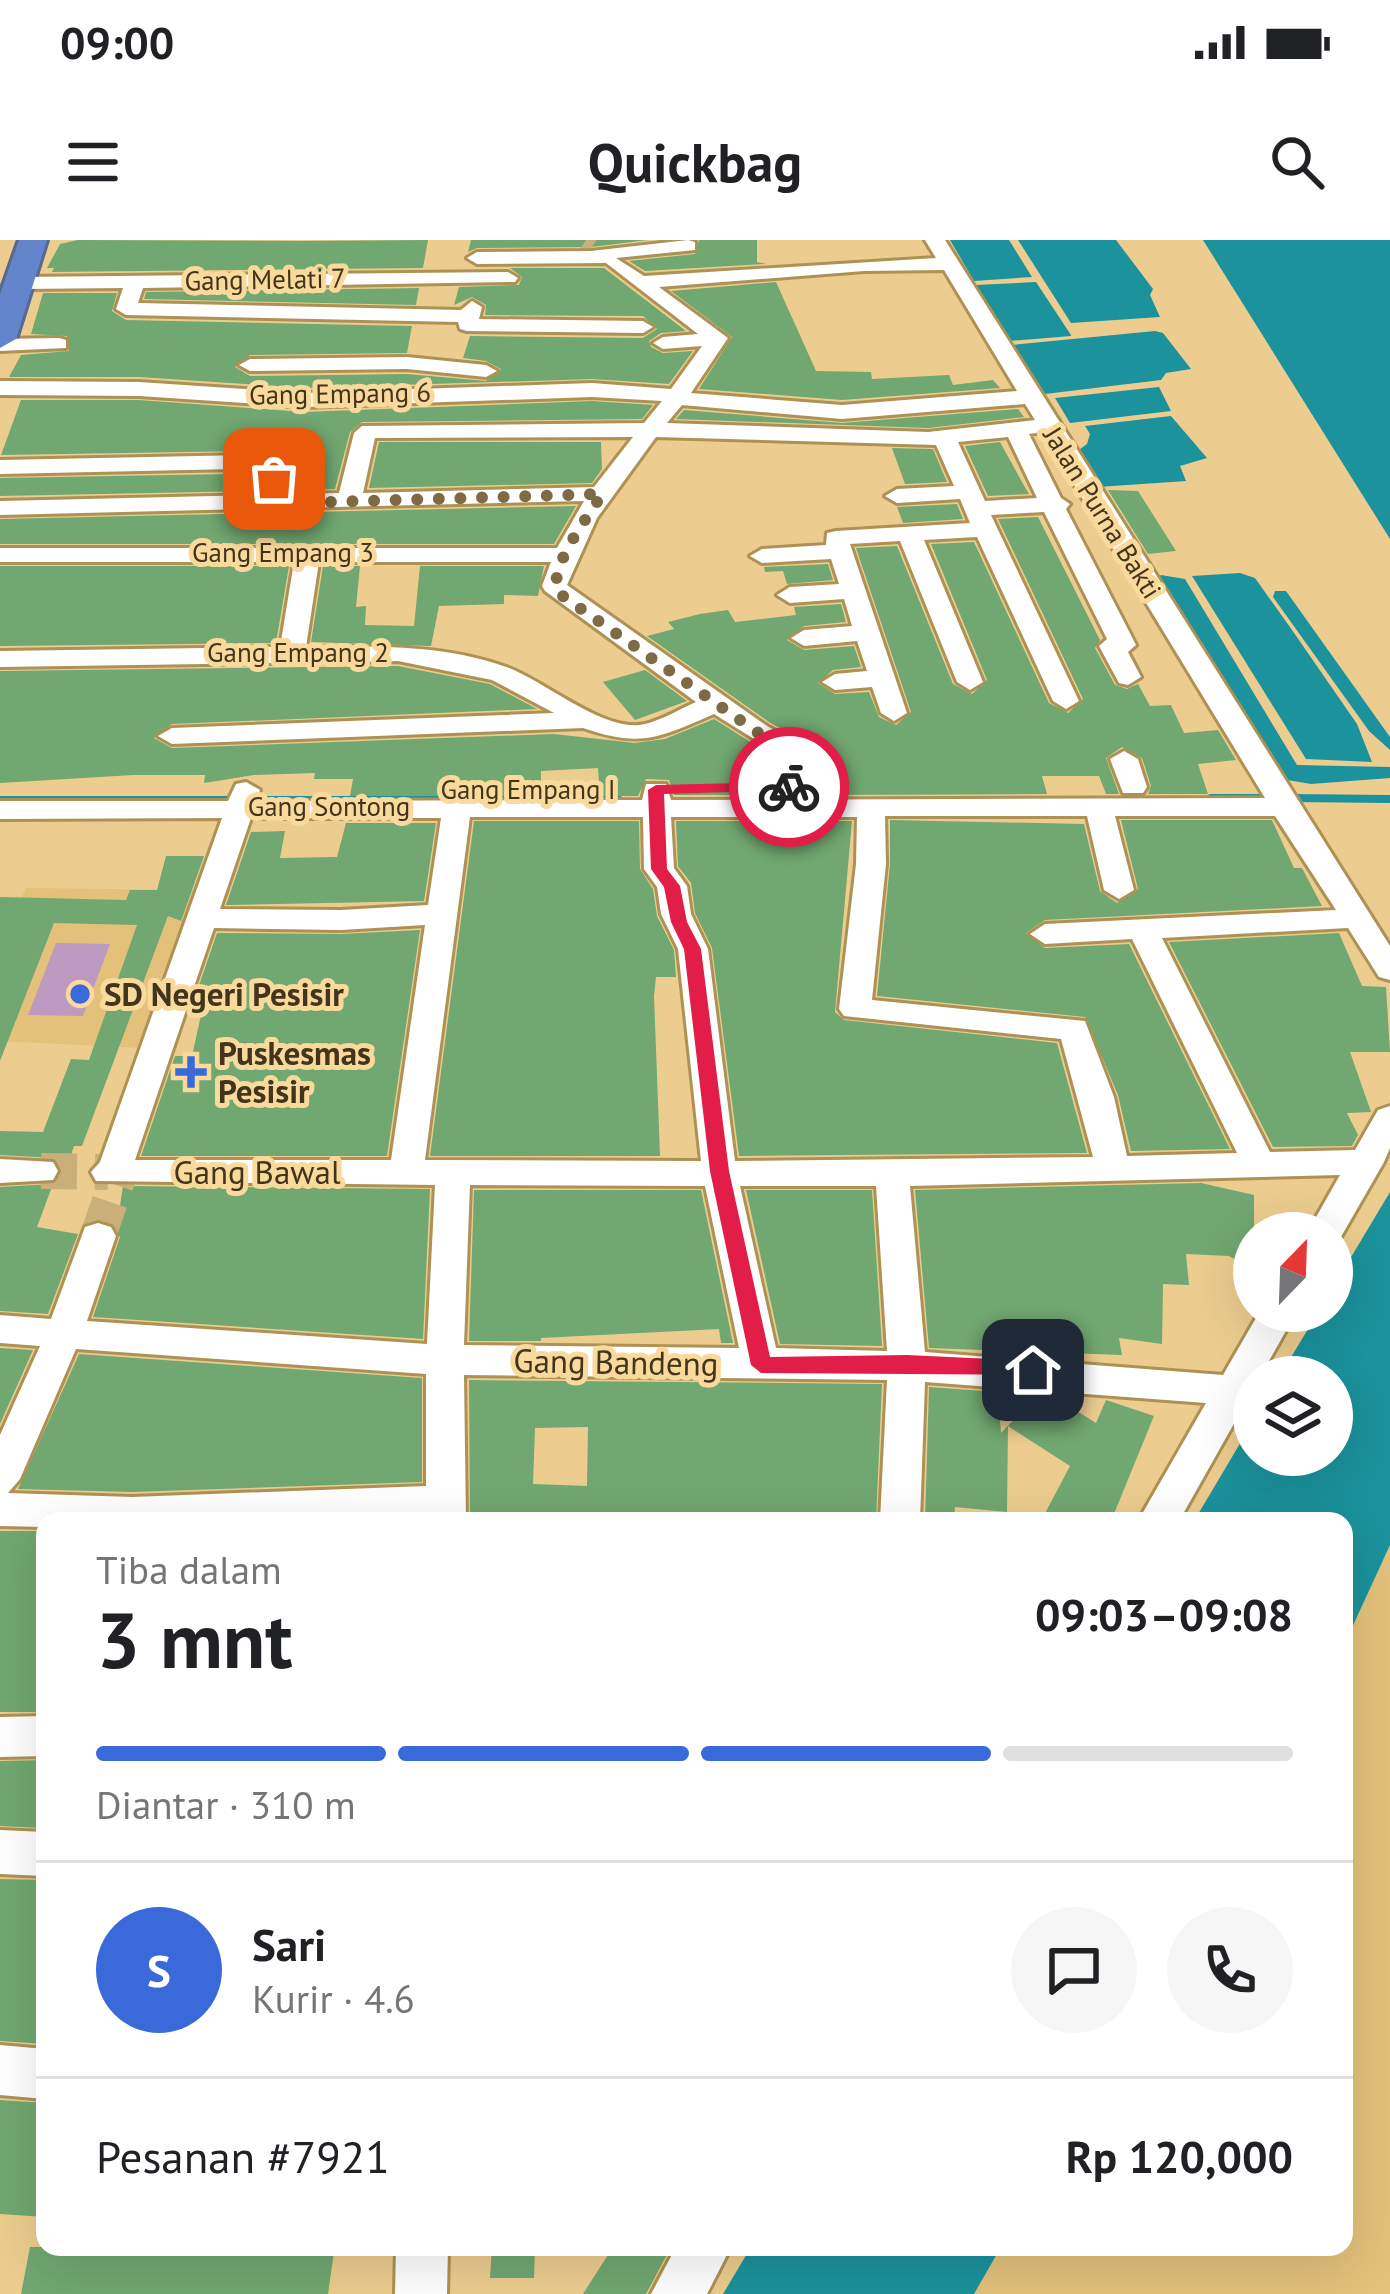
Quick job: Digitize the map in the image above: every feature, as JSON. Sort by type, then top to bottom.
[{"type":"highway","points":[[0,342],[17,271]]},
{"type":"street","name":"Jalan Purna Bakti","points":[[935,240],[1278,796],[1386,958]]},
{"type":"street","points":[[384,257],[487,258],[688,246]]},
{"type":"street","points":[[597,253],[718,338]]},
{"type":"street","name":"Gang Melati 7","points":[[17,271],[135,282],[487,258],[508,278]]},
{"type":"street","points":[[641,282],[755,262],[950,264]]},
{"type":"street","points":[[135,282],[127,309],[467,330],[580,345]]},
{"type":"street","points":[[467,330],[643,327]]},
{"type":"street","points":[[663,344],[718,338]]},
{"type":"street","points":[[718,338],[679,397],[648,430],[602,494],[567,555],[556,579],[557,592],[716,703],[812,762],[820,787]]},
{"type":"street","points":[[0,342],[59,344]]},
{"type":"street","points":[[250,365],[534,363],[643,370]]},
{"type":"street","points":[[674,370],[698,371]]},
{"type":"street","name":"Gang Empang 6","points":[[0,388],[132,389],[298,400],[592,390],[842,412],[1030,397]]},
{"type":"street","points":[[125,413],[132,389]]},
{"type":"street","points":[[349,501],[368,431],[648,430],[915,439],[1049,425]]},
{"type":"street","points":[[1018,435],[1060,504],[1123,645],[1112,646],[1128,676]]},
{"type":"street","points":[[899,460],[950,450],[1066,701]]},
{"type":"street","points":[[0,467],[247,462],[246,480],[302,479],[297,503]]},
{"type":"street","points":[[0,508],[602,494]]},
{"type":"street","points":[[897,496],[977,510],[1095,502]]},
{"type":"street","points":[[894,713],[836,538],[909,534],[977,510]]},
{"type":"street","points":[[909,534],[970,682]]},
{"type":"street","points":[[762,556],[840,551]]},
{"type":"street","points":[[292,651],[308,553]]},
{"type":"street","name":"Gang Empang 3","points":[[0,555],[567,555]]},
{"type":"street","points":[[790,595],[854,591]]},
{"type":"street","points":[[804,638],[867,632]]},
{"type":"street","name":"Gang Empang 2","points":[[0,659],[398,652],[523,682],[589,720],[618,733],[639,735],[716,703]]},
{"type":"street","points":[[835,682],[882,678]]},
{"type":"street","points":[[172,736],[589,720]]},
{"type":"street","points":[[1119,890],[1117,797],[1124,759]]},
{"type":"street","name":"Gang Empang I","points":[[657,799],[820,787],[859,799]]},
{"type":"street","points":[[0,790],[244,799],[202,918],[341,920],[442,914]]},
{"type":"street","points":[[761,1365],[719,1171],[693,949],[679,922],[672,886],[659,869],[657,799],[1278,796]]},
{"type":"street","name":"Gang Sontong","points":[[0,810],[244,799],[657,799]]},
{"type":"street","points":[[859,799],[871,864],[856,1011],[1075,1029],[1097,1097],[1113,1171]]},
{"type":"street","points":[[406,1173],[442,914],[449,801]]},
{"type":"street","points":[[1046,934],[1359,917]]},
{"type":"street","name":"Gang Bawal","points":[[202,918],[115,1173],[892,1174],[1366,1162]]},
{"type":"street","points":[[1144,930],[1165,987],[1232,1103],[1261,1168]]},
{"type":"street","points":[[1337,1212],[1390,1118]]},
{"type":"street","points":[[0,1171],[41,1172]]},
{"type":"street","points":[[341,1512],[446,1511],[453,1174]]},
{"type":"street","points":[[892,1174],[907,1363],[900,1512]]},
{"type":"street","points":[[0,1478],[64,1334],[98,1236]]},
{"type":"street","name":"Gang Bandeng","points":[[0,1329],[446,1360],[907,1363],[1076,1372],[1232,1391]]},
{"type":"street","points":[[1163,1512],[1267,1332]]},
{"type":"street","points":[[0,1509],[79,1512]]},
{"type":"street","points":[[0,1737],[36,1736]]},
{"type":"street","points":[[0,1852],[36,1854]]},
{"type":"street","points":[[0,2070],[36,2073]]},
{"type":"street","points":[[421,2294],[422,2256]]},
{"type":"street","points":[[676,2294],[699,2256]]},
{"type":"shaded area","name":"SD Negeri Pesisir","points":[[26,888],[197,890],[142,1048],[0,1041],[0,947]]},
{"type":"shaded area","points":[[56,943],[110,944],[83,1016],[28,1015]]},
{"type":"shaded area","points":[[1390,1545],[1390,2294],[974,2294],[996,2256],[1353,2256],[1353,1625]]},
{"type":"water","points":[[950,240],[1009,240],[1032,277],[974,281]]},
{"type":"water","points":[[1018,240],[1116,240],[1153,289],[1150,295],[1160,317],[1071,323]]},
{"type":"water","points":[[1203,240],[1390,240],[1390,539]]},
{"type":"water","points":[[1036,282],[1071,336],[1009,341],[976,285]]},
{"type":"water","points":[[1163,333],[1191,369],[1166,373],[1161,380],[1045,394],[1012,345]]},
{"type":"water","points":[[1159,387],[1171,411],[1070,423],[1055,398]]},
{"type":"water","points":[[1171,416],[1207,458],[1180,466],[1186,481],[1098,487],[1076,452],[1087,444],[1090,434],[1085,426]]},
{"type":"water","points":[[1240,573],[1255,578],[1292,630],[1357,724],[1372,762],[1306,759],[1192,576]]},
{"type":"water","points":[[1158,578],[1185,579],[1297,765],[1390,767],[1390,778],[1311,784],[1281,779]]},
{"type":"water","points":[[1275,591],[1286,591],[1390,737],[1390,750],[1369,731],[1273,597]]},
{"type":"water","points":[[1390,1192],[1390,1545],[1353,1625],[1353,1512],[1199,1512],[1233,1455],[1233,1476],[1353,1476],[1353,1356],[1292,1356],[1306,1332],[1353,1332],[1353,1254]]},
{"type":"water","points":[[746,2256],[996,2256],[974,2294],[723,2294]]},
{"type":"building","points":[[78,240],[428,240],[423,268],[52,272],[54,268],[47,268],[60,244]]},
{"type":"building","points":[[471,240],[648,240],[468,252]]},
{"type":"building","points":[[699,240],[757,240],[757,262],[766,264],[645,271],[629,261],[695,254]]},
{"type":"building","points":[[510,268],[604,268],[686,331],[661,333],[649,341],[651,347],[663,353],[693,351],[669,384],[592,379],[304,388],[139,377],[9,377],[21,355],[69,351],[67,336],[31,334],[43,293],[117,293],[112,311],[126,320],[412,326],[407,353],[250,355],[235,367],[250,376],[407,374],[486,381],[501,369],[463,358],[470,336],[643,338],[657,329],[643,316],[485,315],[486,305],[472,297],[454,305],[459,287],[519,285],[522,277]]},
{"type":"building","points":[[776,282],[816,371],[871,372],[872,379],[949,375],[953,385],[993,380],[1000,388],[842,400],[699,389],[732,337],[671,291]]},
{"type":"building","points":[[419,288],[416,305],[144,299],[146,292]]},
{"type":"building","points":[[21,400],[139,400],[304,412],[592,401],[653,405],[642,419],[362,422],[350,432],[335,489],[291,490],[309,478],[293,467],[262,468],[260,458],[247,451],[1,455]]},
{"type":"building","points":[[1018,409],[1024,417],[928,428],[676,419],[684,410],[842,423]]},
{"type":"building","points":[[379,442],[601,442],[602,469],[592,483],[369,488]]},
{"type":"building","points":[[1000,442],[1029,494],[988,496],[965,446]]},
{"type":"building","points":[[892,448],[933,449],[947,482],[905,484]]},
{"type":"building","points":[[230,474],[232,484],[250,491],[0,496],[0,478]]},
{"type":"building","points":[[1108,490],[1138,491],[1176,551],[1148,554]]},
{"type":"building","points":[[957,504],[963,519],[903,523],[897,507]]},
{"type":"building","points":[[576,506],[554,544],[0,544],[0,519]]},
{"type":"building","points":[[1038,517],[1100,640],[1095,648],[1115,685],[1127,689],[1138,684],[1150,706],[1171,705],[1184,733],[1218,730],[1236,760],[1198,764],[1208,794],[1148,794],[1151,786],[1142,758],[1122,747],[1106,758],[1119,794],[1106,794],[1099,776],[1042,776],[1047,794],[829,795],[838,785],[823,752],[769,722],[647,636],[674,629],[668,622],[700,614],[728,610],[735,622],[796,615],[794,607],[841,604],[846,622],[804,626],[787,640],[804,650],[854,646],[861,667],[833,670],[818,683],[835,694],[869,692],[879,717],[896,725],[911,712],[856,548],[897,546],[953,684],[972,694],[987,680],[931,544],[974,542],[1049,703],[1068,713],[1083,699],[998,519]]},
{"type":"building","points":[[828,564],[833,580],[787,584],[783,571],[765,572],[764,567]]},
{"type":"building","points":[[0,566],[289,566],[276,643],[0,646]]},
{"type":"building","points":[[323,566],[360,566],[356,607],[366,606],[365,625],[414,626],[420,566],[544,566],[538,596],[504,595],[504,604],[439,606],[431,646],[311,642]]},
{"type":"building","points":[[398,666],[490,684],[537,709],[172,724],[154,738],[172,748],[554,734],[635,743],[665,739],[714,719],[795,770],[806,795],[674,795],[669,780],[646,779],[638,796],[600,796],[598,768],[541,771],[541,796],[350,796],[353,779],[314,779],[315,773],[204,783],[205,775],[0,783],[0,671]]},
{"type":"building","points":[[645,670],[687,701],[635,720],[603,682]]},
{"type":"building","points":[[890,820],[1084,824],[1100,891],[1117,903],[1138,889],[1121,820],[1272,820],[1294,868],[1302,868],[1322,906],[1045,920],[1026,933],[1045,948],[1129,944],[1230,1149],[1131,1151],[1118,1095],[1085,1017],[877,996]]},
{"type":"building","points":[[474,821],[639,821],[640,869],[653,889],[657,916],[674,950],[676,977],[656,977],[654,996],[660,1156],[430,1156]]},
{"type":"building","points":[[676,821],[852,821],[835,1012],[844,1020],[1057,1043],[1087,1153],[739,1156],[712,948],[695,913],[691,883],[678,866]]},
{"type":"building","points":[[346,823],[436,823],[424,901],[226,905],[251,832],[285,831],[280,858],[337,857]]},
{"type":"building","points":[[166,856],[204,856],[181,921],[168,916],[82,1146],[74,1146],[68,1164],[60,1166],[53,1158],[0,1155],[0,1131],[43,1132],[71,1059],[89,1060],[137,925],[54,923],[0,1061],[0,897],[126,900],[130,890],[157,890]]},
{"type":"building","points":[[420,930],[387,1156],[141,1156],[175,1056],[192,1056],[205,997],[195,997],[217,933]]},
{"type":"building","points":[[1339,933],[1362,986],[1386,987],[1390,1052],[1350,1052],[1371,1112],[1347,1113],[1358,1135],[1352,1146],[1273,1147],[1169,942]]},
{"type":"building","points":[[1201,1183],[1254,1195],[1254,1212],[1233,1212],[1233,1258],[1186,1254],[1189,1285],[1163,1284],[1162,1344],[1119,1338],[1122,1355],[929,1348],[915,1190]]},
{"type":"building","points":[[53,1184],[37,1227],[78,1234],[48,1314],[0,1311],[0,1187]]},
{"type":"building","points":[[123,1186],[430,1189],[423,1339],[93,1317],[120,1237],[110,1222],[118,1220]]},
{"type":"building","points":[[474,1190],[701,1190],[733,1343],[721,1343],[719,1329],[469,1341]]},
{"type":"building","points":[[746,1190],[872,1190],[882,1346],[780,1344]]},
{"type":"building","points":[[0,1348],[33,1350],[0,1424]]},
{"type":"building","points":[[79,1354],[422,1378],[422,1482],[132,1492],[18,1489]]},
{"type":"building","points":[[469,1380],[882,1384],[876,1512],[470,1512]],"holes":[[[588,1427],[587,1486],[533,1484],[535,1428]]]},
{"type":"building","points":[[929,1387],[998,1392],[1001,1433],[1038,1395],[1053,1396],[1096,1423],[1106,1400],[1154,1416],[1115,1512],[1046,1512],[1070,1466],[1008,1426],[1007,1512],[955,1507],[955,1512],[925,1512]]},
{"type":"building","points":[[0,1531],[36,1531],[36,1712],[0,1712]]},
{"type":"building","points":[[36,1760],[36,1828],[0,1826],[0,1761]]},
{"type":"building","points":[[0,1879],[36,1880],[36,2043],[0,2041]]},
{"type":"building","points":[[0,2100],[36,2102],[36,2216],[0,2214]]},
{"type":"building","points":[[30,2247],[36,2247],[36,2256],[333,2256],[328,2294],[21,2294]]},
{"type":"building","points":[[491,2256],[535,2256],[534,2278],[490,2278]]},
{"type":"building","points":[[607,2256],[666,2256],[646,2294],[583,2294]]},
{"type":"waterway","points":[[1211,798],[1273,798]]},
{"type":"waterway","points":[[1289,798],[1390,799]]},
{"type":"waterway","points":[[0,800],[619,800]]},
{"type":"tunnel","points":[[584,243],[591,248]]},
{"type":"tunnel","points":[[41,1171],[108,1172]]},
{"type":"tunnel","points":[[98,1236],[119,1175]]},
{"type":"way so far","points":[[274,479],[302,479],[297,503],[602,494],[567,555],[554,586],[557,592],[757,732],[814,765],[820,787],[789,787]]},
{"type":"place","name":"SD Negeri Pesisir","points":[[80,994]]},
{"type":"place","name":"Puskesmas Pesisir","points":[[191,1072]]},
{"type":"route","points":[[789,787],[656,790],[659,869],[672,886],[676,914],[693,949],[719,1171],[761,1365],[907,1363],[1033,1370]]}]
